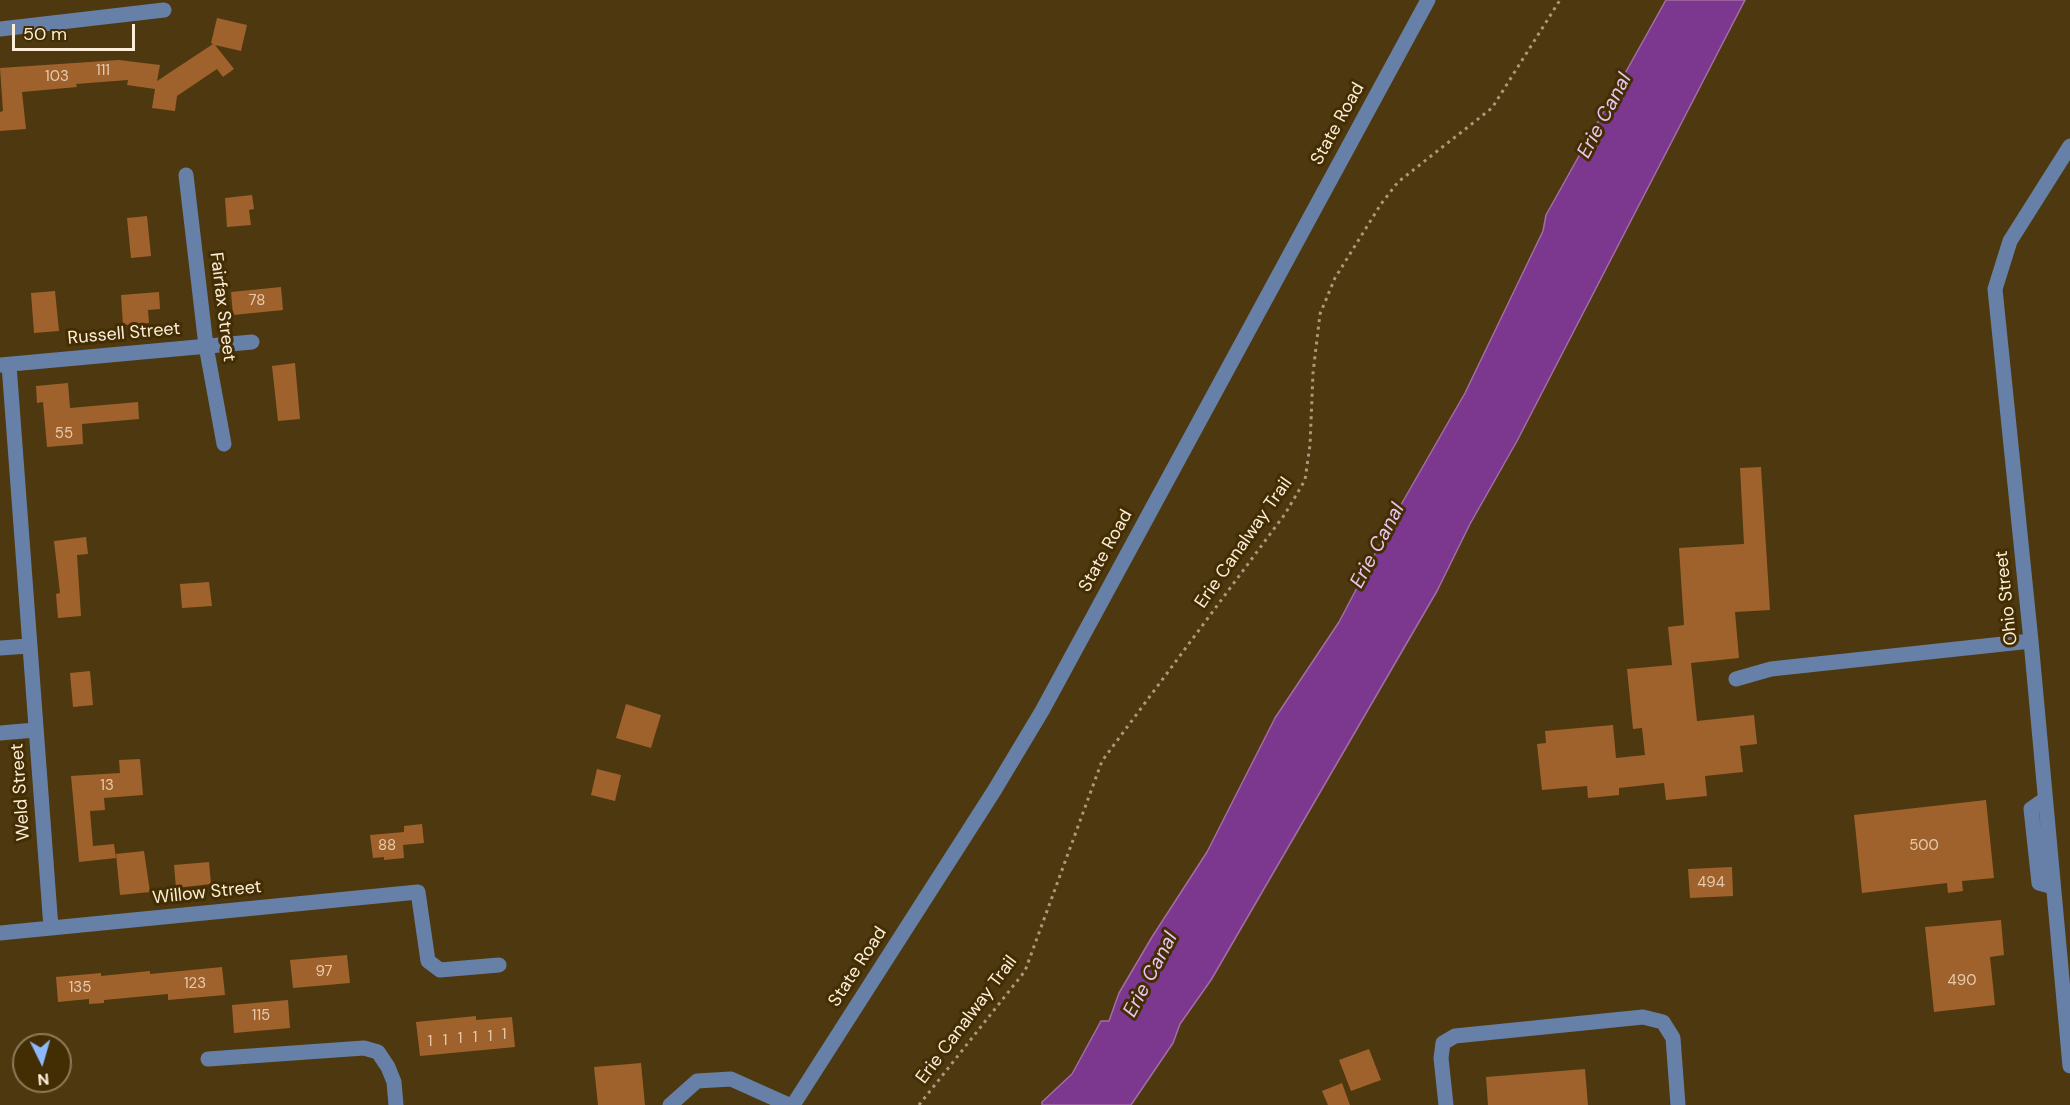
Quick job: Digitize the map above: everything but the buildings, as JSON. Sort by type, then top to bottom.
[{"type":"street","name":"State Road","points":[[791,1105],[994,791],[1042,711],[1428,0]]},
{"type":"street","points":[[0,29],[164,9]]},
{"type":"street","name":"Ohio Street","points":[[2070,146],[2010,241],[1995,289],[2031,641],[2070,1066]]},
{"type":"street","name":"Fairfax Street","points":[[186,175],[206,346],[224,444]]},
{"type":"street","name":"Russell Street","points":[[4,365],[252,342]]},
{"type":"street","name":"Weld Street","points":[[4,365],[51,928]]},
{"type":"street","points":[[1736,679],[1771,669],[2031,641]]},
{"type":"street","points":[[0,648],[29,646]]},
{"type":"street","points":[[0,733],[35,730]]},
{"type":"street","name":"Willow Street","points":[[0,933],[418,892],[428,961],[440,970],[500,965]]},
{"type":"street","points":[[1446,1105],[1441,1058],[1443,1043],[1455,1036],[1643,1017],[1663,1023],[1673,1038],[1678,1105]]},
{"type":"street","points":[[208,1059],[364,1048],[378,1052],[388,1067],[394,1082],[396,1105]]},
{"type":"street","points":[[670,1105],[697,1081],[731,1079],[791,1105]]},
{"type":"path","name":"Erie Canalway Trail","points":[[919,1105],[1025,971],[1102,761],[1285,514],[1305,480],[1310,445],[1313,373],[1320,314],[1335,278],[1381,204],[1398,182],[1492,108],[1560,0]]},
{"type":"water","name":"Erie Canal","points":[[1666,0],[1745,0],[1437,591],[1211,980],[1180,1024],[1173,1043],[1131,1105],[1042,1105],[1042,1102],[1072,1074],[1101,1021],[1109,1021],[1119,993],[1207,852],[1275,718],[1339,622],[1398,510],[1465,393],[1543,231],[1546,215]]}]
